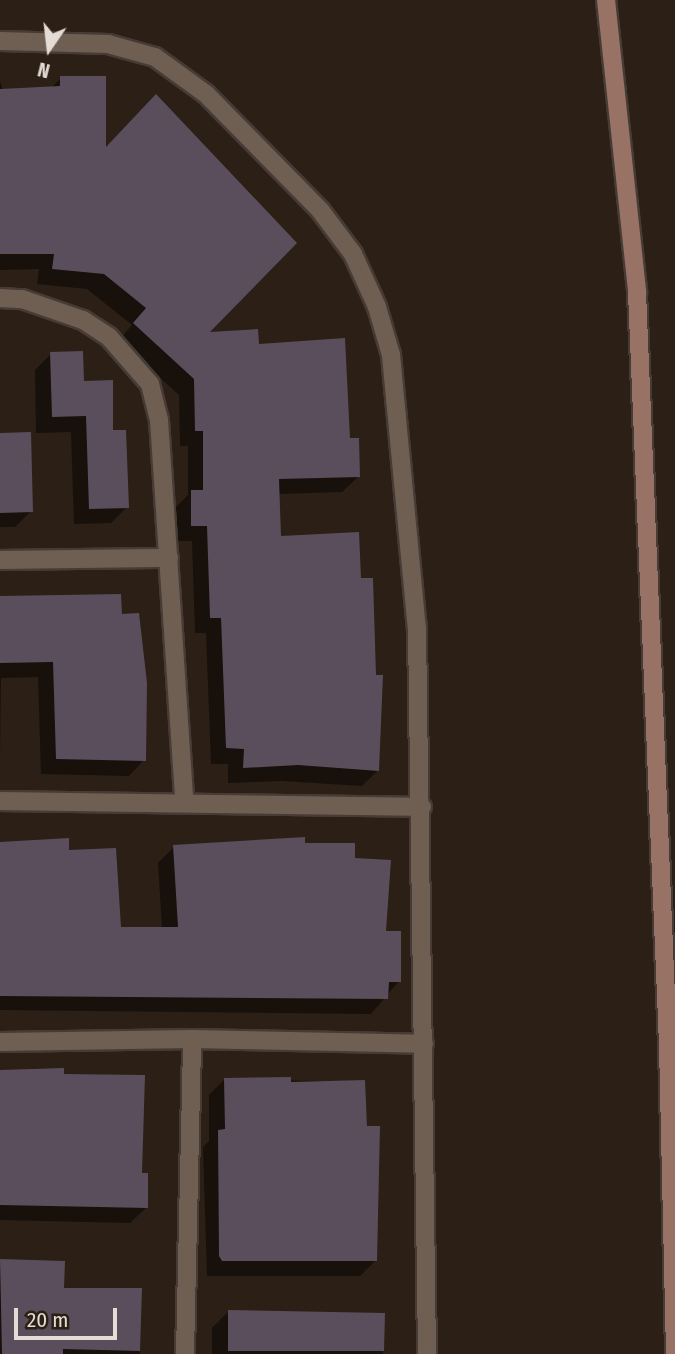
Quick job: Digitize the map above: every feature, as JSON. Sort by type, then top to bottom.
[{"type":"main road","points":[[606,0],[637,292],[668,1045],[675,1354]]},
{"type":"street","points":[[0,41],[108,44],[155,57],[206,94],[320,210],[353,254],[377,307],[394,382],[417,628],[422,807],[427,1354]]},
{"type":"street","points":[[0,299],[22,299],[83,320],[126,354],[150,384],[159,420],[184,801]]},
{"type":"street","points":[[0,560],[169,558]]},
{"type":"street","points":[[0,801],[184,801],[422,807]]},
{"type":"street","points":[[0,1042],[192,1039],[424,1044]]},
{"type":"street","points":[[185,1354],[192,1039]]},
{"type":"building","points":[[60,76],[106,76],[106,147],[156,94],[297,243],[210,332],[258,329],[259,344],[345,338],[350,438],[359,438],[360,477],[279,479],[281,536],[359,532],[361,578],[373,578],[376,675],[383,675],[379,771],[298,765],[243,768],[244,749],[226,748],[221,618],[210,618],[207,526],[191,526],[191,490],[203,490],[203,431],[195,431],[194,379],[133,323],[146,308],[104,274],[52,269],[54,254],[0,254],[0,89],[60,86]]},
{"type":"building","points":[[83,351],[84,381],[113,380],[113,430],[126,430],[129,508],[89,509],[86,416],[52,417],[50,352]]},
{"type":"building","points":[[31,432],[33,512],[0,513],[0,433]]},
{"type":"building","points":[[121,594],[122,614],[139,613],[147,683],[146,761],[56,759],[53,662],[0,663],[0,596]]},
{"type":"building","points":[[305,837],[305,843],[355,843],[355,858],[391,860],[386,931],[401,931],[401,982],[389,982],[388,999],[0,996],[0,842],[69,838],[69,850],[116,848],[121,927],[178,927],[173,845]]},
{"type":"building","points":[[64,1068],[64,1074],[145,1075],[142,1173],[148,1173],[148,1208],[0,1205],[0,1070]]},
{"type":"building","points":[[291,1077],[291,1082],[365,1080],[367,1126],[380,1126],[377,1261],[222,1261],[219,1256],[218,1130],[225,1129],[224,1078]]},
{"type":"building","points":[[0,1259],[65,1261],[64,1288],[142,1288],[140,1351],[63,1349],[63,1354],[2,1354]]},
{"type":"building","points":[[228,1310],[385,1313],[384,1351],[228,1351]]}]
